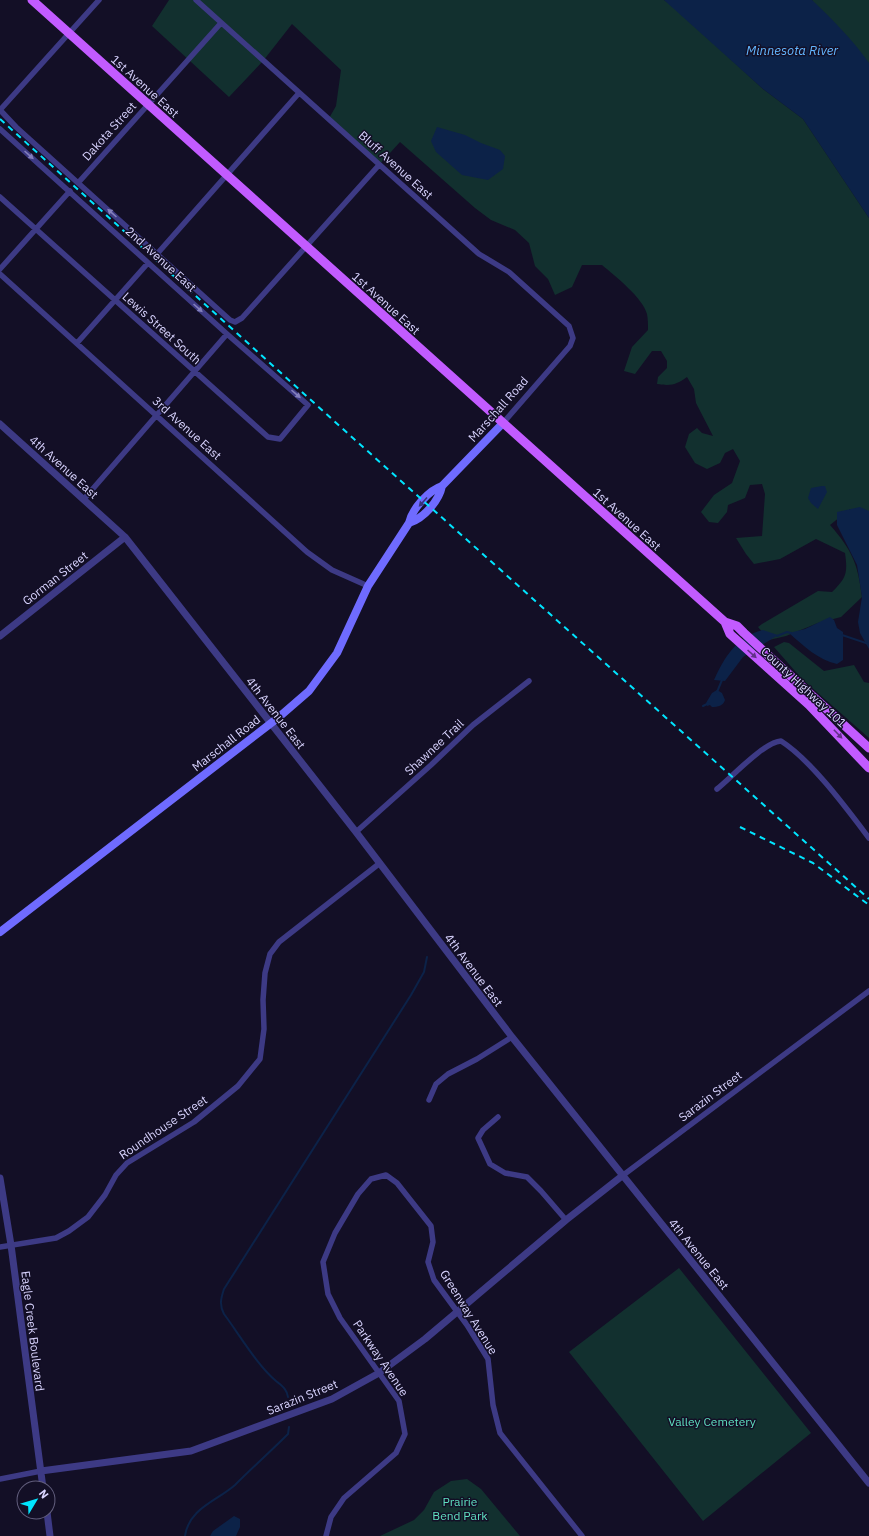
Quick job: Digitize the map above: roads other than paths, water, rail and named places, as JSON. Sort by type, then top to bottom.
[{"type":"main road","name":"1st Avenue East","points":[[32,0],[725,622]]},
{"type":"main road","name":"Marschall Road","points":[[0,932],[270,724],[309,691],[337,653],[368,586],[410,523],[411,515],[435,488],[442,486],[503,423]]},
{"type":"main road","points":[[725,622],[737,626],[869,748]]},
{"type":"main road","name":"County Highway 101","points":[[725,622],[730,634],[814,710],[869,768]]},
{"type":"street","points":[[0,110],[98,0]]},
{"type":"street","name":"Bluff Avenue East","points":[[196,0],[479,254],[509,272],[565,321],[572,331],[573,338],[570,346]]},
{"type":"street","name":"Dakota Street","points":[[78,183],[221,23]]},
{"type":"street","points":[[157,254],[299,93]]},
{"type":"street","name":"2nd Avenue East","points":[[0,110],[78,183],[230,320],[235,322],[242,318],[306,247]]},
{"type":"street","name":"2nd Avenue East","points":[[0,129],[308,405]]},
{"type":"street","points":[[306,247],[379,165]]},
{"type":"street","points":[[0,269],[70,191]]},
{"type":"street","name":"Lewis Street South","points":[[0,197],[268,437],[280,439],[308,405]]},
{"type":"street","points":[[77,344],[148,263]]},
{"type":"street","name":"3rd Avenue East","points":[[0,274],[307,552],[332,570],[368,586]]},
{"type":"street","points":[[84,499],[227,334]]},
{"type":"street","name":"Marschall Road","points":[[503,423],[570,346]]},
{"type":"street","name":"4th Avenue East","points":[[0,424],[124,537],[356,832],[512,1037],[869,1483]]},
{"type":"street","name":"Gorman Street","points":[[0,636],[124,537]]},
{"type":"street","name":"Shawnee Trail","points":[[356,832],[426,770],[473,725],[529,681]]},
{"type":"street","points":[[717,789],[764,748],[775,741],[780,741],[795,753],[822,781],[869,838]]},
{"type":"street","name":"Roundhouse Street","points":[[0,1247],[56,1238],[69,1231],[88,1217],[105,1195],[116,1175],[127,1163],[194,1122],[238,1086],[260,1059],[264,1029],[263,1000],[265,973],[270,954],[279,942],[380,863]]},
{"type":"street","name":"Sarazin Street","points":[[41,1471],[191,1451],[332,1399],[379,1373],[458,1313],[566,1220],[622,1176],[869,990]]},
{"type":"street","points":[[429,1100],[436,1084],[448,1074],[477,1059],[512,1037]]},
{"type":"street","points":[[498,1117],[482,1130],[478,1138],[490,1164],[505,1173],[527,1177],[566,1220]]},
{"type":"street","name":"Greenway Avenue","points":[[371,1179],[386,1175],[398,1183],[431,1226],[433,1242],[428,1262],[434,1280],[467,1325],[488,1360],[492,1405],[500,1433],[582,1536]]},
{"type":"street","name":"Eagle Creek Boulevard","points":[[0,1178],[11,1245],[42,1480]]},
{"type":"street","name":"Parkway Avenue","points":[[326,1536],[331,1517],[344,1498],[396,1453],[406,1434],[399,1401],[340,1318],[328,1294],[323,1262],[335,1232],[358,1194],[371,1179]]},
{"type":"street","points":[[0,1479],[41,1471]]},
{"type":"street","points":[[48,1520],[50,1536]]},
{"type":"water","name":"Minnesota River","points":[[664,0],[812,0],[828,15],[869,63],[869,218],[803,119],[763,89]]},
{"type":"water","points":[[437,127],[465,135],[500,150],[505,156],[503,169],[488,180],[462,175],[436,152],[431,141]]},
{"type":"water","points":[[825,486],[827,492],[818,509],[808,498],[811,488]]},
{"type":"water","points":[[860,507],[869,511],[869,649],[860,633],[858,622],[862,597],[857,565],[837,525],[837,512]]},
{"type":"water","points":[[830,617],[834,620],[837,628],[843,632],[843,660],[837,664],[817,656],[789,633],[805,629]]},
{"type":"water","points":[[763,630],[778,635],[743,657],[725,681],[714,680],[732,649],[746,637]]},
{"type":"water","points":[[717,690],[722,693],[725,700],[724,702],[722,705],[718,706],[707,706],[706,703],[712,693]]},
{"type":"water","points":[[234,1516],[240,1519],[240,1527],[236,1536],[210,1536],[213,1531]]},
{"type":"waterway","points":[[777,636],[787,632],[791,633]]},
{"type":"waterway","points":[[842,635],[869,644]]},
{"type":"waterway","points":[[717,692],[722,680]]},
{"type":"waterway","points":[[703,706],[709,703]]},
{"type":"waterway","points":[[288,1397],[282,1386],[262,1367],[248,1349],[224,1314],[222,1311],[221,1298],[224,1289],[411,995],[424,972],[427,957]]},
{"type":"waterway","points":[[185,1536],[192,1518],[205,1506],[235,1485],[288,1434],[289,1427]]},
{"type":"railway","points":[[0,119],[354,439],[869,899]]},
{"type":"railway","points":[[740,827],[813,863],[869,905]]},
{"type":"park label","name":"Valley Cemetery","points":[[712,1421]]},
{"type":"park label","name":"Prairie Bend Park","points":[[460,1508]]}]
